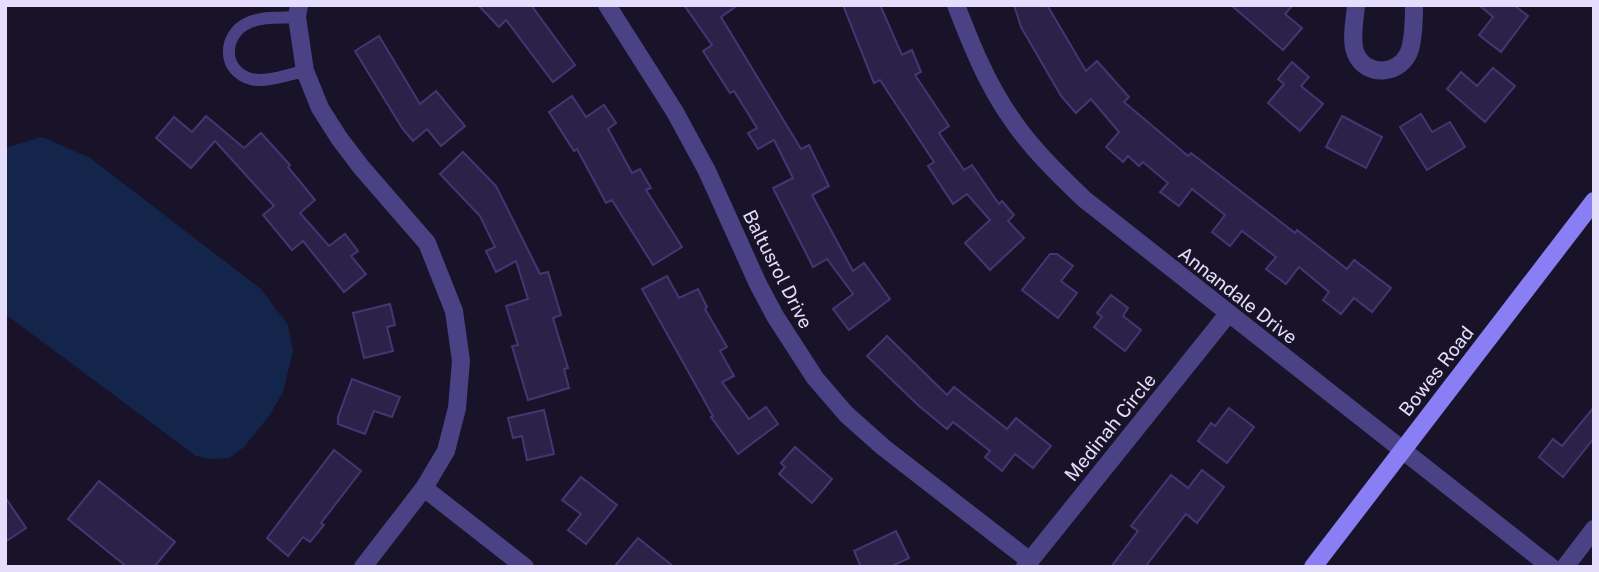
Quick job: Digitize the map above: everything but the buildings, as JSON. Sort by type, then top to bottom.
[{"type":"main road","name":"Bowes Road","points":[[1313,567],[1594,201]]},
{"type":"street","name":"Baltusrol Drive","points":[[607,5],[675,111],[707,171],[764,295],[815,378],[846,414],[883,447],[1028,564]]},
{"type":"street","name":"Annandale Drive","points":[[956,5],[976,57],[1010,117],[1052,168],[1116,225],[1551,567]]},
{"type":"street","points":[[1356,5],[1353,45],[1356,54],[1368,67],[1383,71],[1400,65],[1406,58],[1410,49],[1414,5]]},
{"type":"street","points":[[298,11],[305,71],[320,108],[339,138],[427,243],[454,311],[461,361],[457,408],[446,451],[424,488],[363,567]]},
{"type":"street","name":"Medinah Circle","points":[[1028,564],[1228,314]]},
{"type":"street","points":[[424,488],[525,567]]},
{"type":"street","points":[[1565,567],[1594,529]]},
{"type":"lane","points":[[298,11],[249,22],[236,30],[229,42],[228,54],[232,66],[250,79],[305,71]]},
{"type":"water","points":[[42,137],[90,158],[261,289],[288,325],[293,351],[283,392],[269,416],[244,447],[229,458],[196,456],[5,314],[5,148]]}]
